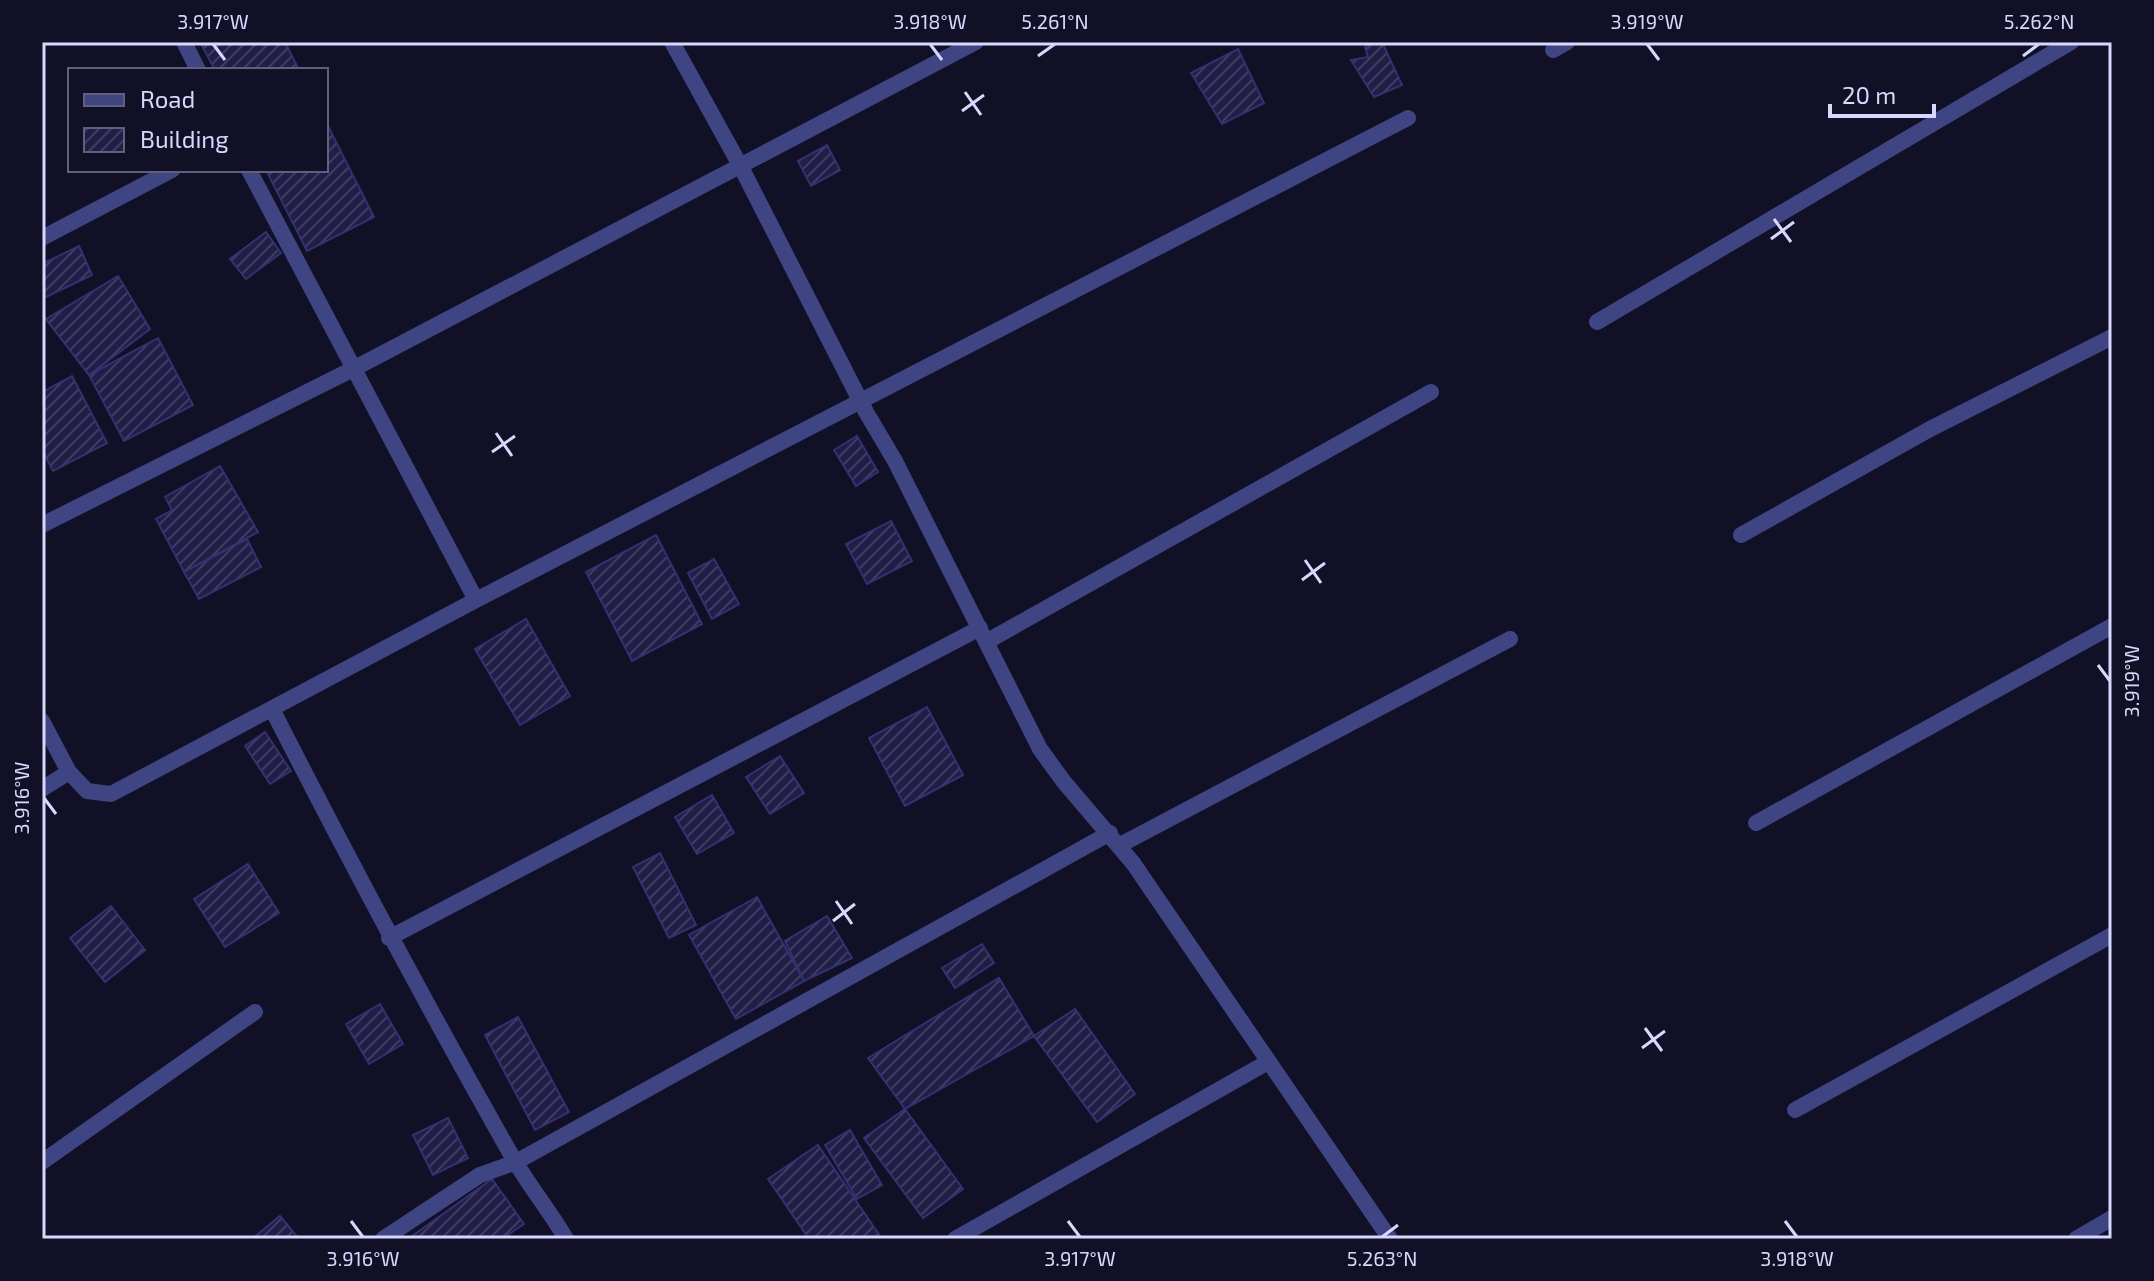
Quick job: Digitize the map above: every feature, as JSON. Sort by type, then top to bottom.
[{"type":"street","points":[[184,42],[197,68]]},
{"type":"street","points":[[672,42],[895,461],[1040,749],[1064,782],[1115,839],[1390,1239]]},
{"type":"street","points":[[42,525],[355,368],[976,42]]},
{"type":"street","points":[[1597,322],[2071,42]]},
{"type":"street","points":[[42,721],[69,772],[87,791],[111,794],[476,600],[1408,118]]},
{"type":"street","points":[[42,238],[168,172]]},
{"type":"street","points":[[250,172],[476,600]]},
{"type":"street","points":[[1741,535],[1930,429],[2112,337]]},
{"type":"street","points":[[389,938],[983,635],[1431,392]]},
{"type":"street","points":[[1756,823],[2112,626]]},
{"type":"street","points":[[383,1239],[480,1175],[516,1162],[1115,839],[1510,639]]},
{"type":"street","points":[[272,709],[389,938],[516,1162],[566,1239]]},
{"type":"street","points":[[42,789],[69,772]]},
{"type":"street","points":[[1795,1110],[2112,935]]},
{"type":"street","points":[[42,1162],[255,1012]]},
{"type":"street","points":[[955,1239],[1268,1062]]},
{"type":"street","points":[[2076,1239],[2112,1218]]},
{"type":"building","points":[[200,42],[285,42],[298,68],[214,68]]},
{"type":"building","points":[[1382,42],[1402,85],[1374,97],[1351,60],[1368,57],[1365,47]]},
{"type":"building","points":[[1238,49],[1264,103],[1222,124],[1191,73]]},
{"type":"building","points":[[328,126],[374,217],[307,251],[267,172],[328,172]]},
{"type":"building","points":[[827,145],[840,170],[811,186],[798,161]]},
{"type":"building","points":[[266,232],[281,253],[246,279],[230,259]]},
{"type":"building","points":[[79,246],[92,275],[42,299],[42,264]]},
{"type":"building","points":[[118,276],[150,329],[89,375],[46,319]]},
{"type":"building","points":[[158,338],[193,405],[124,441],[89,375]]},
{"type":"building","points":[[72,376],[107,443],[53,471],[42,450],[42,392]]},
{"type":"building","points":[[857,436],[878,472],[856,486],[834,450]]},
{"type":"building","points":[[220,466],[258,532],[184,572],[156,519],[172,510],[165,497]]},
{"type":"building","points":[[891,521],[912,561],[867,584],[846,544]]},
{"type":"building","points":[[656,535],[702,624],[632,661],[586,572]]},
{"type":"building","points":[[247,539],[261,567],[199,599],[184,572]]},
{"type":"building","points":[[714,559],[739,604],[712,619],[688,573]]},
{"type":"building","points":[[526,619],[570,696],[520,725],[475,649]]},
{"type":"building","points":[[927,707],[963,775],[905,806],[869,738]]},
{"type":"building","points":[[265,732],[291,771],[270,784],[245,746]]},
{"type":"building","points":[[780,756],[804,793],[770,814],[746,777]]},
{"type":"building","points":[[712,795],[734,833],[697,854],[675,817]]},
{"type":"building","points":[[660,853],[696,925],[669,938],[633,867]]},
{"type":"building","points":[[248,864],[279,913],[225,947],[194,899]]},
{"type":"building","points":[[757,897],[804,981],[736,1019],[689,935]]},
{"type":"building","points":[[111,906],[145,950],[105,982],[70,938]]},
{"type":"building","points":[[827,916],[852,958],[804,981],[785,941]]},
{"type":"building","points":[[982,944],[994,963],[955,988],[942,968]]},
{"type":"building","points":[[999,978],[1034,1036],[905,1109],[868,1058]]},
{"type":"building","points":[[380,1004],[403,1044],[369,1064],[346,1024]]},
{"type":"building","points":[[1075,1009],[1135,1094],[1097,1122],[1034,1036]]},
{"type":"building","points":[[518,1017],[569,1112],[535,1130],[485,1035]]},
{"type":"building","points":[[905,1109],[963,1189],[923,1218],[864,1138]]},
{"type":"building","points":[[448,1118],[468,1158],[433,1175],[413,1135]]},
{"type":"building","points":[[850,1130],[882,1185],[857,1199],[825,1145]]},
{"type":"building","points":[[818,1145],[880,1236],[875,1239],[809,1239],[768,1179]]},
{"type":"building","points":[[492,1179],[524,1224],[502,1239],[408,1239]]},
{"type":"building","points":[[280,1216],[299,1239],[252,1239]]}]
